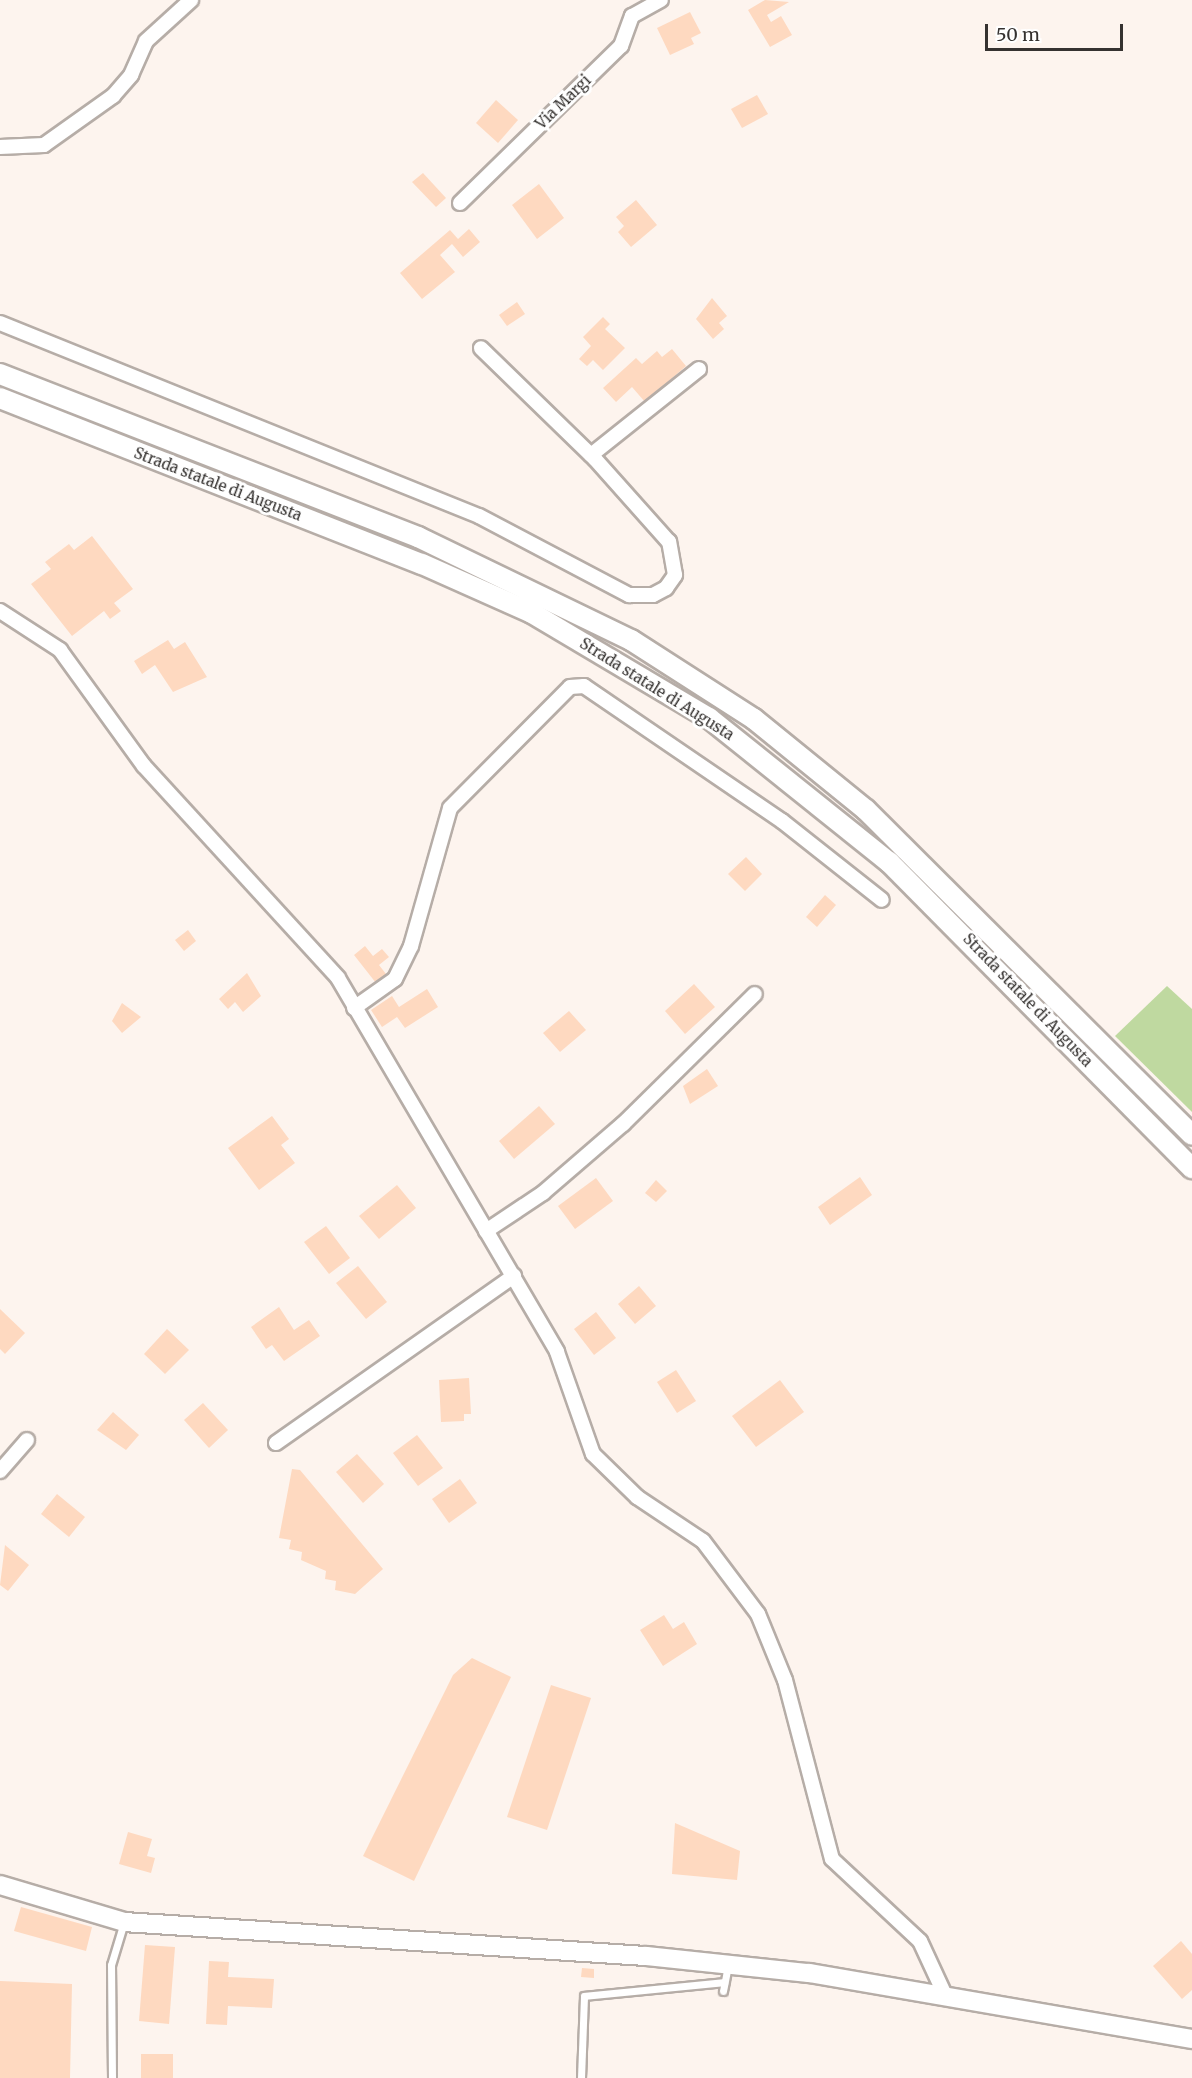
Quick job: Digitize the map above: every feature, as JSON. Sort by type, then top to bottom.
[{"type":"main road","name":"Strada statale di Augusta","points":[[0,374],[418,537],[512,578],[640,646],[754,719],[866,810],[1192,1135]]},
{"type":"main road","name":"Strada statale di Augusta","points":[[0,398],[422,564],[532,613],[709,718],[889,862],[1192,1168]]},
{"type":"street","points":[[0,147],[44,145],[113,96],[131,75],[146,41],[191,0]]},
{"type":"street","name":"Via Margi","points":[[459,203],[621,46],[632,16],[661,0]]},
{"type":"street","points":[[0,323],[479,516],[629,595],[653,595],[675,575],[669,542],[591,455],[481,348]]},
{"type":"street","points":[[591,455],[699,369]]},
{"type":"street","points":[[0,611],[60,650],[144,766],[321,954],[557,1352],[580,1426],[602,1468],[704,1541],[758,1614],[784,1680],[832,1859],[920,1941],[944,1993]]},
{"type":"street","points":[[354,1008],[395,979],[411,946],[450,808],[570,687],[584,686],[782,821],[882,900]]},
{"type":"street","points":[[486,1231],[543,1193],[623,1124],[755,994]]},
{"type":"street","points":[[276,1443],[514,1276]]},
{"type":"street","points":[[0,1471],[27,1440]]},
{"type":"street","points":[[0,1885],[124,1922],[944,1993],[1192,2040]]},
{"type":"lane","points":[[112,2078],[111,1965],[124,1922]]},
{"type":"lane","points":[[580,2078],[584,1996],[726,1973],[723,1990]]},
{"type":"green space","points":[[1167,986],[1192,1009],[1192,1112],[1115,1036]]},
{"type":"building","points":[[765,0],[789,2],[767,15],[771,22],[781,16],[792,35],[770,47],[748,10]]},
{"type":"building","points":[[690,12],[701,33],[691,38],[694,44],[670,55],[657,28]]},
{"type":"building","points":[[757,95],[768,114],[742,128],[731,109]]},
{"type":"building","points":[[496,100],[518,120],[498,143],[476,123]]},
{"type":"building","points":[[423,173],[446,198],[436,207],[412,182]]},
{"type":"building","points":[[539,184],[564,218],[537,239],[512,205]]},
{"type":"building","points":[[636,200],[657,225],[631,247],[618,232],[624,226],[616,217]]},
{"type":"building","points":[[469,229],[480,242],[463,257],[452,244],[440,255],[455,272],[422,299],[400,273],[450,230],[458,239]]},
{"type":"building","points":[[712,298],[727,316],[719,323],[724,329],[713,339],[696,319]]},
{"type":"building","points":[[517,302],[525,314],[507,326],[499,315]]},
{"type":"building","points":[[603,317],[610,324],[605,329],[625,348],[603,370],[593,360],[587,366],[579,359],[591,346],[583,337]]},
{"type":"building","points":[[672,349],[686,366],[645,402],[632,387],[616,402],[603,388],[636,358],[642,364],[657,351],[662,357]]},
{"type":"building","points":[[92,536],[133,589],[114,603],[121,611],[110,619],[104,611],[72,636],[31,584],[51,569],[45,562],[69,544],[74,550]]},
{"type":"building","points":[[168,640],[174,649],[185,642],[207,677],[173,692],[155,665],[142,674],[134,661]]},
{"type":"building","points":[[746,857],[762,874],[745,891],[728,874]]},
{"type":"building","points":[[825,895],[836,905],[817,927],[806,917]]},
{"type":"building","points":[[188,930],[196,941],[184,951],[175,940]]},
{"type":"building","points":[[365,946],[373,956],[382,949],[389,957],[379,965],[386,974],[376,983],[354,955]]},
{"type":"building","points":[[247,973],[261,996],[243,1012],[235,1002],[228,1009],[219,999]]},
{"type":"building","points":[[694,984],[715,1007],[685,1034],[665,1011]]},
{"type":"building","points":[[427,989],[438,1007],[405,1028],[397,1017],[382,1027],[371,1010],[392,996],[399,1007]]},
{"type":"building","points":[[122,1003],[141,1017],[122,1033],[112,1021]]},
{"type":"building","points":[[569,1011],[586,1030],[560,1052],[543,1033]]},
{"type":"building","points":[[707,1069],[718,1086],[690,1104],[683,1086]]},
{"type":"building","points":[[539,1106],[555,1124],[514,1159],[499,1141]]},
{"type":"building","points":[[272,1116],[289,1139],[281,1145],[295,1163],[259,1190],[228,1148]]},
{"type":"building","points":[[860,1177],[872,1195],[830,1225],[818,1207]]},
{"type":"building","points":[[596,1178],[613,1201],[575,1229],[558,1206]]},
{"type":"building","points":[[656,1180],[667,1191],[656,1202],[645,1193]]},
{"type":"building","points":[[397,1185],[416,1208],[379,1239],[359,1216]]},
{"type":"building","points":[[326,1226],[350,1258],[329,1274],[304,1242]]},
{"type":"building","points":[[358,1266],[387,1302],[366,1319],[336,1283]]},
{"type":"building","points":[[639,1286],[656,1306],[635,1324],[618,1304]]},
{"type":"building","points":[[279,1307],[294,1330],[309,1320],[320,1336],[284,1361],[272,1345],[266,1349],[251,1327]]},
{"type":"building","points":[[0,1309],[25,1333],[5,1354],[0,1349]]},
{"type":"building","points":[[596,1312],[616,1338],[594,1355],[574,1329]]},
{"type":"building","points":[[167,1329],[189,1350],[165,1374],[144,1354]]},
{"type":"building","points":[[676,1370],[696,1401],[677,1413],[657,1382]]},
{"type":"building","points":[[469,1378],[471,1414],[464,1414],[464,1421],[441,1422],[439,1380]]},
{"type":"building","points":[[780,1380],[804,1412],[756,1447],[732,1416]]},
{"type":"building","points":[[203,1403],[228,1430],[209,1448],[184,1420]]},
{"type":"building","points":[[113,1412],[139,1435],[126,1450],[97,1430]]},
{"type":"building","points":[[417,1435],[443,1468],[418,1486],[393,1453]]},
{"type":"building","points":[[357,1454],[384,1484],[363,1503],[336,1472]]},
{"type":"building","points":[[292,1469],[300,1470],[383,1569],[355,1594],[335,1590],[336,1581],[325,1579],[326,1571],[301,1560],[302,1552],[289,1549],[291,1540],[279,1538]]},
{"type":"building","points":[[460,1479],[477,1503],[449,1523],[432,1499]]},
{"type":"building","points":[[57,1494],[85,1517],[69,1537],[41,1514]]},
{"type":"building","points":[[5,1545],[29,1565],[8,1591],[0,1585]]},
{"type":"building","points":[[664,1615],[673,1629],[684,1622],[697,1644],[663,1666],[640,1630]]},
{"type":"building","points":[[472,1658],[511,1677],[414,1881],[363,1856],[453,1675]]},
{"type":"building","points":[[551,1685],[591,1698],[547,1830],[507,1817]]},
{"type":"building","points":[[675,1823],[740,1851],[737,1880],[672,1874]]},
{"type":"building","points":[[128,1832],[152,1839],[147,1856],[155,1858],[151,1873],[119,1864]]},
{"type":"building","points":[[21,1907],[92,1927],[86,1951],[14,1931]]},
{"type":"building","points":[[1181,1941],[1192,1954],[1192,1990],[1182,1999],[1153,1966]]},
{"type":"building","points":[[145,1945],[175,1947],[169,2024],[139,2021]]},
{"type":"building","points":[[209,1961],[229,1962],[228,1977],[274,1979],[272,2008],[228,2006],[227,2025],[206,2024]]},
{"type":"building","points":[[582,1968],[594,1969],[594,1978],[581,1977]]},
{"type":"building","points":[[0,1981],[72,1984],[70,2078],[0,2078]]},
{"type":"building","points":[[141,2054],[173,2054],[173,2078],[141,2078]]}]
